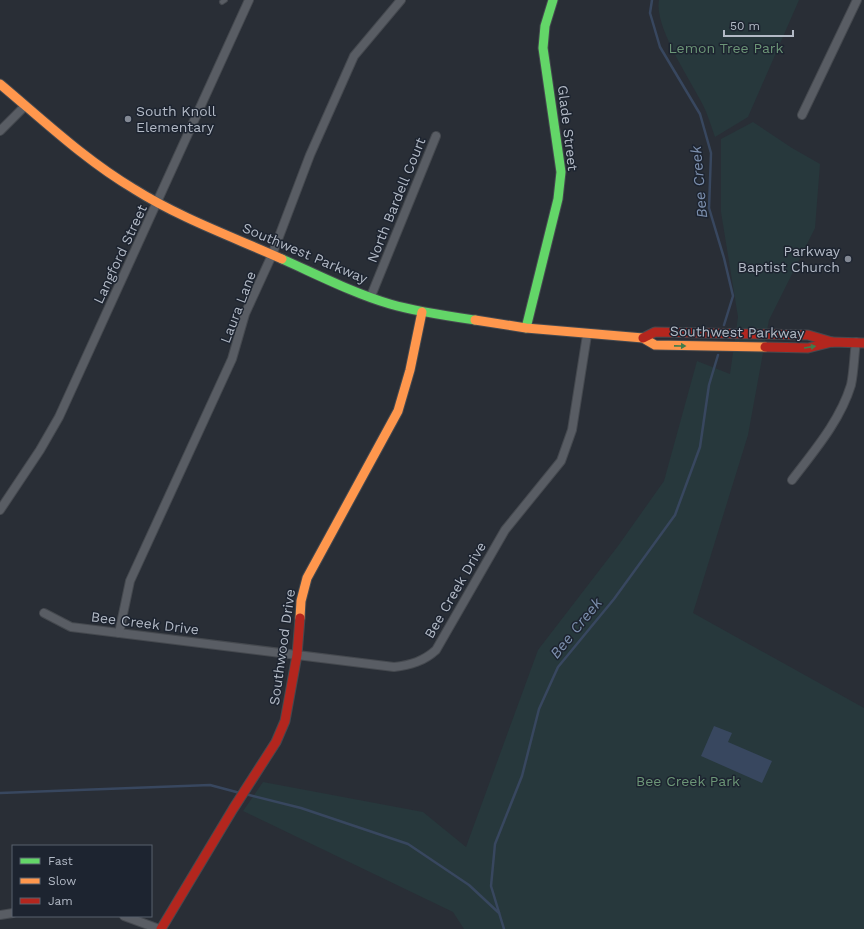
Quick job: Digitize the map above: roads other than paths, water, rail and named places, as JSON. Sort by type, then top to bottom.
[{"type":"main road","name":"Glade Street","points":[[526,328],[558,199],[561,172],[543,48],[544,26],[553,0]]},
{"type":"main road","name":"Southwest Parkway","points":[[0,84],[110,174],[158,203],[272,255],[371,296],[422,312],[526,328],[643,338],[655,345],[808,348],[832,342],[860,342]]},
{"type":"main road","name":"Southwood Drive","points":[[160,929],[233,809],[276,742],[285,721],[297,655],[302,601],[307,578],[398,411],[410,370],[422,312]]},
{"type":"main road","name":"Southwest Parkway","points":[[643,338],[655,332],[752,332],[808,335],[832,342]]},
{"type":"street","name":"Langford Street","points":[[0,510],[40,450],[59,417],[158,203],[249,0]]},
{"type":"street","name":"Laura Lane","points":[[119,633],[124,600],[130,581],[232,359],[245,314],[272,255],[310,155],[354,56],[401,0]]},
{"type":"street","points":[[802,114],[857,0]]},
{"type":"street","points":[[0,131],[25,106]]},
{"type":"street","name":"North Bardell Court","points":[[371,296],[436,136]]},
{"type":"street","name":"Bee Creek Drive","points":[[44,613],[71,627],[394,667],[408,666],[420,661],[436,650],[505,530],[561,461],[572,430],[587,334]]},
{"type":"street","points":[[792,480],[823,440],[844,403],[851,384],[860,342]]},
{"type":"street","points":[[0,915],[12,914]]},
{"type":"street","points":[[127,917],[160,929]]},
{"type":"water","points":[[714,726],[732,733],[728,742],[772,761],[762,783],[701,756]]},
{"type":"waterway","name":"Bee Creek","points":[[652,0],[650,13],[660,47],[700,114],[711,153],[709,208],[724,258],[733,296],[724,325]]},
{"type":"waterway","name":"Bee Creek","points":[[504,929],[491,886],[495,844],[522,776],[539,709],[558,667],[614,599],[675,515],[700,447],[709,385],[718,355]]},
{"type":"waterway","points":[[0,793],[210,785],[240,793]]},
{"type":"waterway","points":[[245,794],[301,808],[408,844],[469,885],[499,913]]},
{"type":"place","name":"South Knoll Elementary","points":[[128,119]]},
{"type":"place","name":"Parkway Baptist Church","points":[[848,259]]},
{"type":"park label","name":"Lemon Tree Park","points":[[726,48]]},
{"type":"park label","name":"Bee Creek Park","points":[[688,781]]}]
